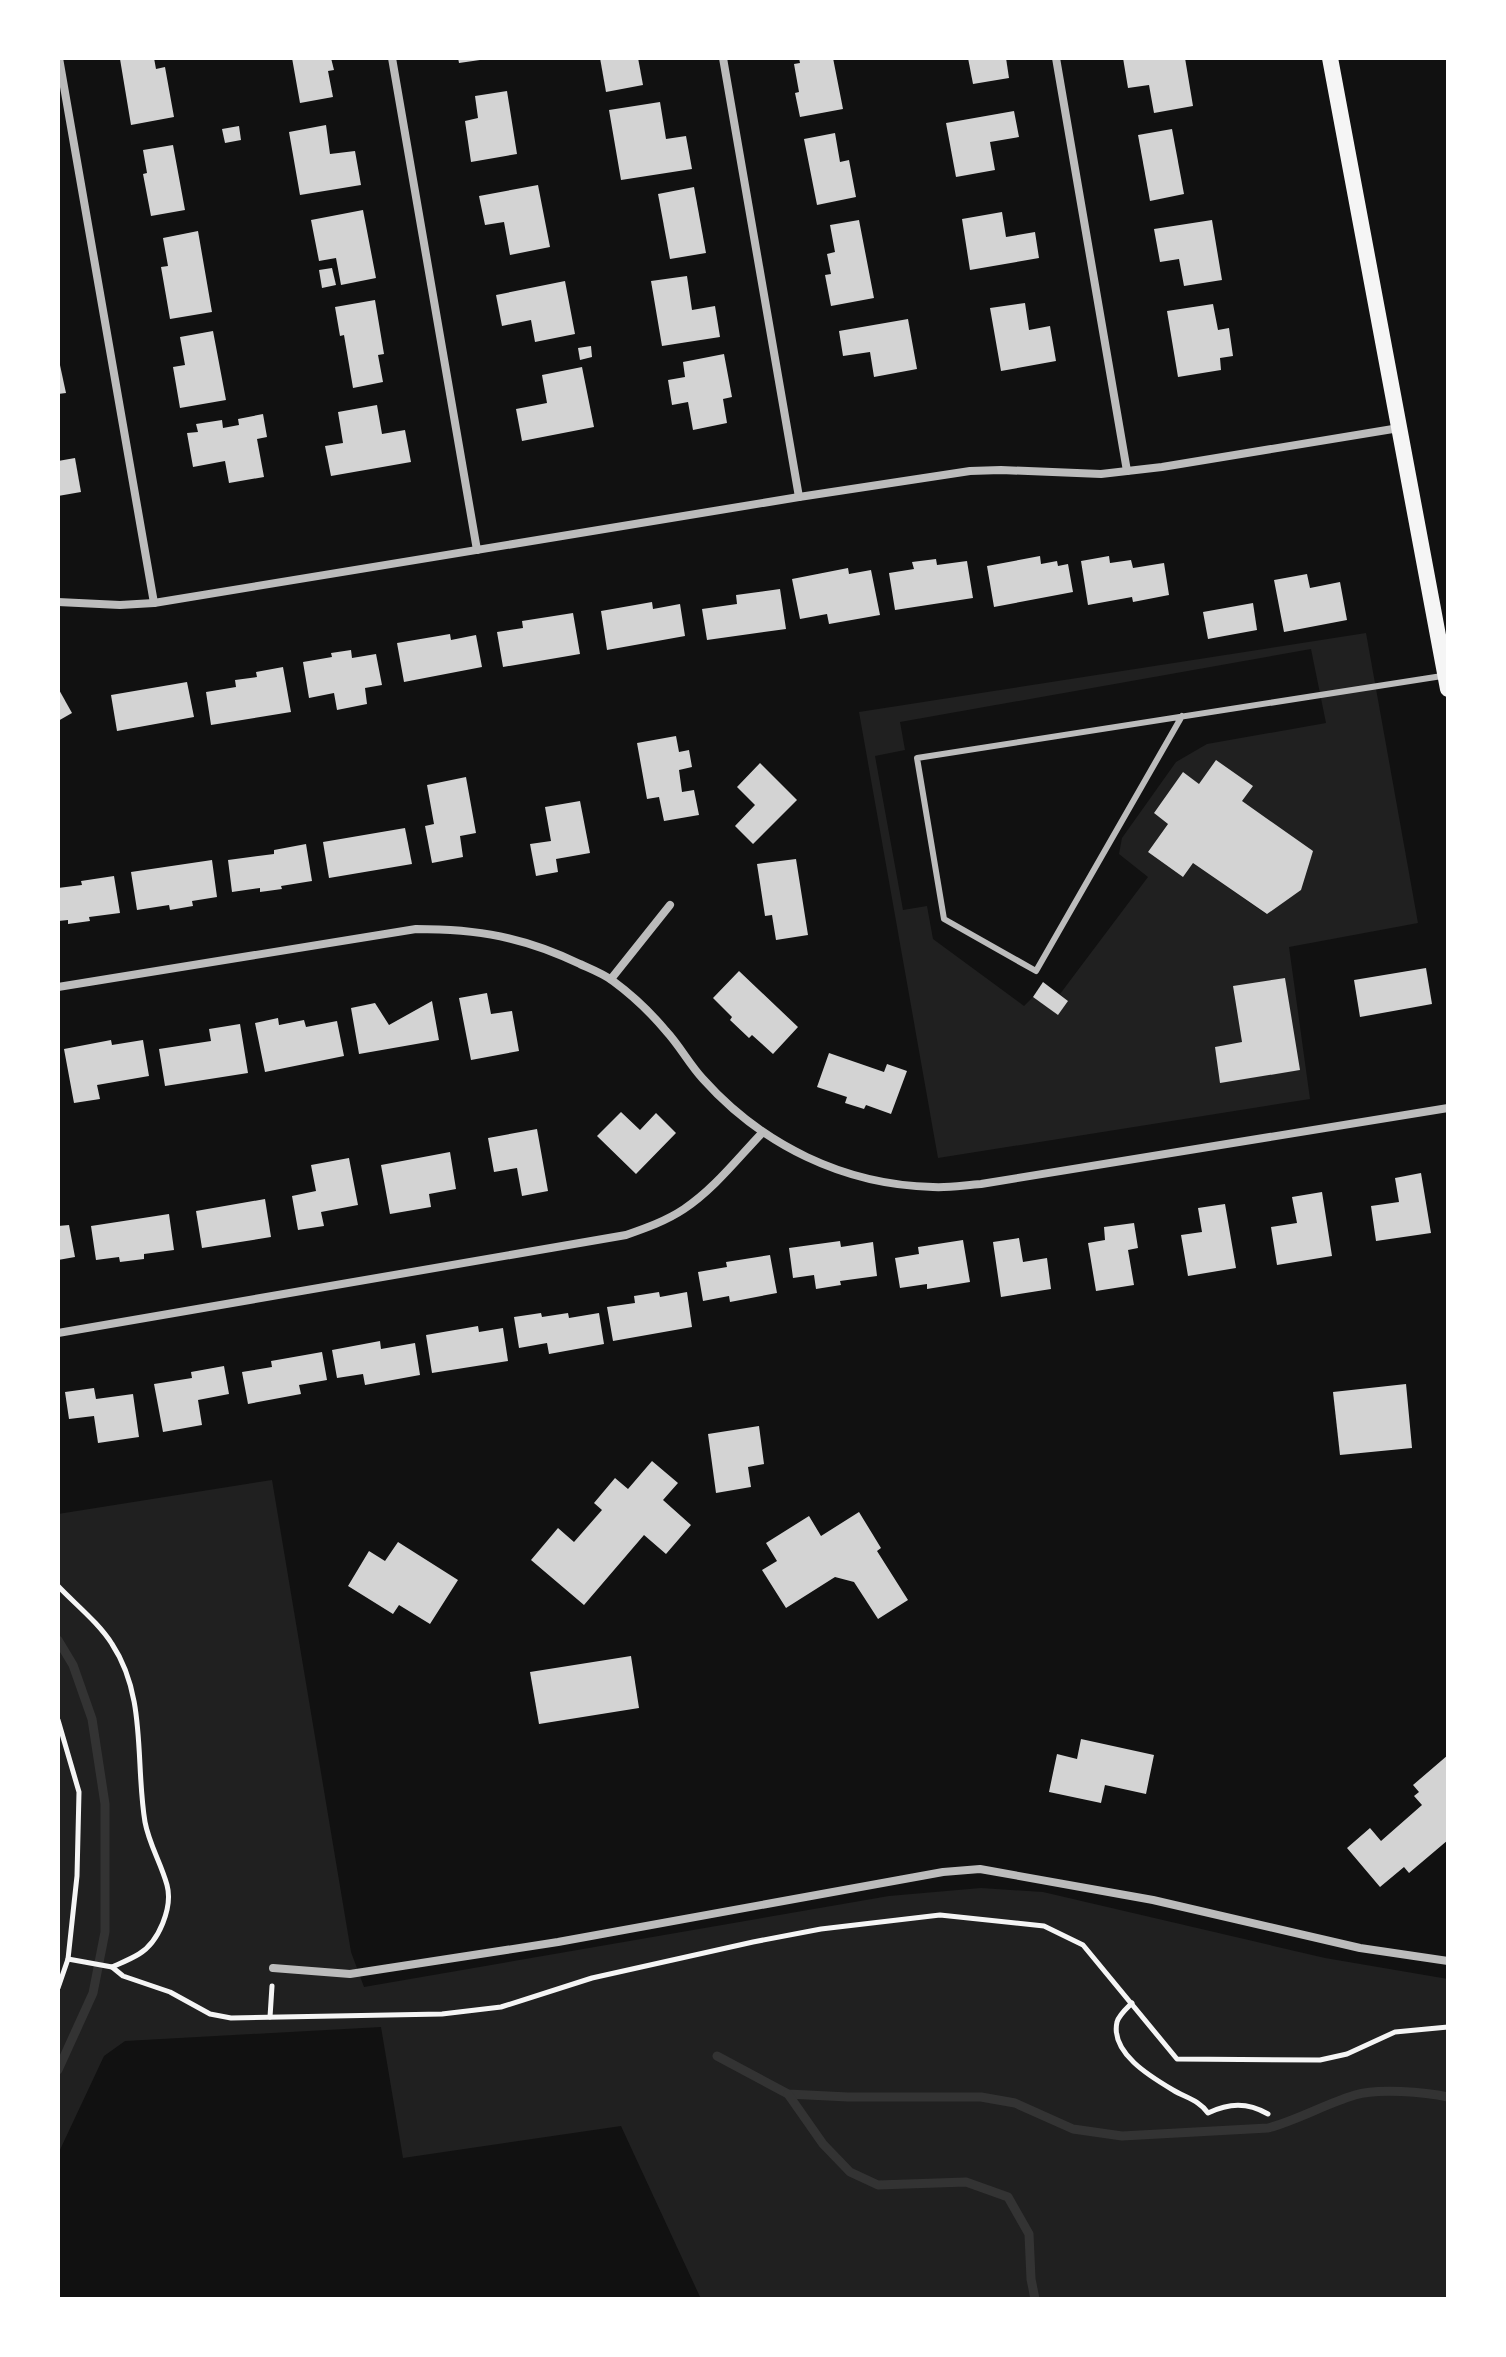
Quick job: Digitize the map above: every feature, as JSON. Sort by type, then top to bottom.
[{"type":"main road","points":[[1330,58],[1447,682]]},
{"type":"street","points":[[59,58],[154,603]]},
{"type":"street","points":[[392,58],[477,550]]},
{"type":"street","points":[[723,58],[799,497]]},
{"type":"street","points":[[1056,58],[1127,471]]},
{"type":"street","points":[[58,602],[154,603],[970,471],[1101,474],[1400,428]]},
{"type":"street","points":[[611,979],[670,905]]},
{"type":"street","points":[[58,987],[416,929],[458,929],[501,935],[547,948],[611,979],[665,1029],[724,1102],[762,1133],[803,1157],[880,1182],[933,1187],[981,1184],[1448,1108]]},
{"type":"street","points":[[58,1333],[626,1235],[657,1224],[686,1208],[716,1182],[762,1133]]},
{"type":"street","points":[[273,1968],[350,1974],[558,1942],[943,1872],[980,1869],[1153,1900],[1360,1948],[1448,1961]]},
{"type":"lane","points":[[1182,716],[1036,971],[944,919],[917,758],[1182,716],[1447,682]]},
{"type":"path","points":[[58,1586],[112,1643],[128,1677],[136,1708],[145,1821],[152,1850],[167,1884],[170,1902],[158,1932],[142,1953],[112,1967]]},
{"type":"path","points":[[58,1720],[79,1792],[77,1876],[68,1959],[58,1988]]},
{"type":"path","points":[[68,1959],[112,1967],[123,1976],[170,1992],[210,2014],[231,2018],[442,2014],[501,2007],[592,1978],[753,1942],[821,1929],[940,1915],[1044,1926],[1083,1945],[1177,2059],[1320,2060],[1347,2054],[1395,2032],[1448,2027]]},
{"type":"path","points":[[270,2017],[273,1968]]},
{"type":"path","points":[[1132,2003],[1117,2019],[1116,2034],[1123,2049],[1140,2069],[1202,2104],[1208,2113],[1224,2106],[1240,2104],[1256,2107],[1268,2114]]},
{"type":"shaded area","points":[[1366,633],[1418,923],[1289,947],[1310,1099],[938,1158],[859,712]],"holes":[[[1311,649],[1326,723],[1207,744],[1176,762],[1122,838],[1119,854],[1148,877],[1060,994],[1068,1001],[1058,1014],[1033,997],[1024,1006],[933,939],[927,906],[903,910],[875,756],[905,750],[900,722]],[[1183,773],[1199,784],[1301,890],[1266,914],[1193,863],[1183,877],[1148,852],[1168,824],[1154,813]],[[1285,978],[1299,1070],[1221,1082],[1215,1047],[1242,1042],[1233,987]]]},
{"type":"shaded area","points":[[272,1480],[351,1952],[364,1987],[889,1896],[981,1888],[1043,1892],[1325,1958],[1448,1979],[1448,2299],[701,2299],[621,2126],[403,2158],[381,2027],[125,2041],[104,2056],[58,2154],[58,1514]]},
{"type":"building","points":[[154,58],[156,69],[165,67],[174,117],[131,125],[120,59]]},
{"type":"building","points":[[292,58],[331,58],[334,70],[328,71],[333,97],[300,103]]},
{"type":"building","points":[[458,58],[480,58],[480,60],[459,63]]},
{"type":"building","points":[[600,58],[638,58],[643,85],[606,92]]},
{"type":"building","points":[[799,58],[833,58],[843,109],[800,117],[794,64],[800,63]]},
{"type":"building","points":[[968,58],[1006,58],[1009,78],[973,84]]},
{"type":"building","points":[[1123,58],[1185,58],[1193,106],[1154,113],[1149,85],[1128,88]]},
{"type":"building","points":[[507,91],[517,154],[471,162],[465,121],[478,118],[475,96]]},
{"type":"building","points":[[660,102],[666,139],[686,136],[692,169],[621,180],[609,110]]},
{"type":"building","points":[[1014,111],[1019,137],[990,142],[995,170],[956,177],[946,123]]},
{"type":"building","points":[[326,125],[330,154],[355,151],[361,185],[300,195],[289,132]]},
{"type":"building","points":[[239,126],[241,140],[225,143],[222,129]]},
{"type":"building","points":[[1172,129],[1184,194],[1150,201],[1138,135]]},
{"type":"building","points":[[835,133],[840,162],[849,160],[856,197],[817,205],[804,139]]},
{"type":"building","points":[[173,145],[185,210],[151,216],[143,174],[147,173],[143,150]]},
{"type":"building","points":[[538,185],[550,247],[510,255],[504,222],[485,225],[479,196]]},
{"type":"building","points":[[694,187],[706,253],[670,259],[658,194]]},
{"type":"building","points":[[363,210],[376,278],[341,285],[336,258],[319,261],[311,220]]},
{"type":"building","points":[[1002,212],[1006,237],[1035,232],[1039,258],[970,270],[962,219]]},
{"type":"building","points":[[859,220],[874,298],[831,306],[825,275],[831,274],[827,254],[835,252],[830,225]]},
{"type":"building","points":[[1212,220],[1222,280],[1184,286],[1179,259],[1160,262],[1154,229]]},
{"type":"building","points":[[198,231],[212,312],[170,319],[161,267],[168,266],[163,238]]},
{"type":"building","points":[[332,268],[336,285],[322,288],[319,270]]},
{"type":"building","points":[[687,276],[692,310],[715,306],[720,337],[662,346],[651,281]]},
{"type":"building","points":[[565,281],[575,334],[535,342],[531,320],[502,326],[496,295]]},
{"type":"building","points":[[375,300],[384,354],[378,355],[383,382],[353,388],[344,335],[340,336],[335,307]]},
{"type":"building","points":[[1025,303],[1029,330],[1050,326],[1056,361],[1001,371],[990,308]]},
{"type":"building","points":[[1213,304],[1218,330],[1229,328],[1233,356],[1220,358],[1221,370],[1178,377],[1167,311]]},
{"type":"building","points":[[908,319],[917,369],[874,377],[870,352],[843,356],[839,331]]},
{"type":"building","points":[[213,331],[226,400],[180,408],[173,367],[185,365],[180,337]]},
{"type":"building","points":[[591,346],[592,357],[580,360],[578,348]]},
{"type":"building","points":[[724,354],[732,397],[723,399],[727,423],[693,430],[688,402],[672,405],[668,380],[685,377],[683,362]]},
{"type":"building","points":[[58,356],[66,393],[58,394]]},
{"type":"building","points":[[582,367],[594,427],[522,441],[516,409],[547,403],[542,375]]},
{"type":"building","points":[[377,405],[382,434],[405,430],[411,462],[331,476],[325,446],[343,443],[338,412]]},
{"type":"building","points":[[263,414],[267,437],[257,439],[264,477],[229,483],[225,461],[193,467],[187,433],[198,432],[196,424],[222,420],[223,428],[239,425],[238,419]]},
{"type":"building","points":[[75,458],[81,492],[58,496],[58,461]]},
{"type":"building","points":[[1040,556],[1041,564],[1057,561],[1058,566],[1068,564],[1073,592],[994,607],[987,566]]},
{"type":"building","points":[[1109,556],[1110,563],[1131,560],[1133,568],[1164,563],[1169,595],[1133,602],[1132,597],[1088,605],[1081,561]]},
{"type":"building","points":[[936,559],[937,565],[967,561],[973,598],[895,610],[889,573],[914,569],[912,562]]},
{"type":"building","points":[[848,568],[849,574],[871,570],[880,615],[829,624],[827,614],[800,619],[792,579]]},
{"type":"building","points":[[1307,574],[1310,588],[1340,582],[1347,620],[1284,632],[1274,580]]},
{"type":"building","points":[[780,589],[786,629],[707,640],[702,609],[737,604],[736,595]]},
{"type":"building","points":[[652,602],[653,609],[680,604],[685,636],[607,650],[601,611]]},
{"type":"building","points":[[1253,603],[1257,630],[1208,639],[1203,612]]},
{"type":"building","points":[[573,613],[580,654],[503,667],[497,632],[523,628],[522,621]]},
{"type":"building","points":[[450,634],[451,640],[476,635],[482,667],[404,682],[397,643]]},
{"type":"building","points":[[351,650],[352,658],[376,654],[382,685],[365,688],[367,704],[337,710],[334,693],[309,698],[303,662]]},
{"type":"building","points":[[283,667],[291,712],[211,725],[206,692],[236,687],[235,680],[257,677],[256,672]]},
{"type":"building","points":[[187,682],[194,717],[117,731],[111,695]]},
{"type":"building","points":[[58,688],[72,713],[58,721]]},
{"type":"building","points":[[676,736],[679,752],[689,750],[692,767],[679,770],[682,792],[694,790],[699,815],[664,821],[659,797],[647,799],[637,743]]},
{"type":"building","points":[[1216,760],[1253,786],[1242,801],[1313,851],[1301,890],[1267,914],[1193,863],[1183,877],[1148,852],[1168,824],[1154,813],[1183,772],[1199,784]]},
{"type":"building","points":[[760,763],[797,800],[753,844],[735,826],[755,805],[737,787]]},
{"type":"building","points":[[466,777],[476,833],[460,836],[463,857],[432,863],[425,826],[434,824],[427,785]]},
{"type":"building","points":[[580,801],[590,853],[556,859],[558,872],[536,876],[530,844],[551,841],[545,807]]},
{"type":"building","points":[[405,828],[412,864],[329,878],[323,842]]},
{"type":"building","points":[[306,844],[312,881],[281,886],[282,889],[232,892],[228,860],[274,854],[274,850]]},
{"type":"building","points":[[796,859],[808,935],[776,940],[772,915],[765,916],[757,864]]},
{"type":"building","points":[[212,860],[217,897],[192,901],[193,906],[170,910],[169,905],[137,910],[131,872]]},
{"type":"building","points":[[114,876],[120,913],[89,917],[90,921],[68,924],[68,920],[58,921],[58,888]]},
{"type":"building","points":[[1426,968],[1432,1004],[1360,1017],[1354,980]]},
{"type":"building","points":[[739,971],[798,1027],[773,1054],[752,1035],[749,1038],[713,998]]},
{"type":"building","points":[[1285,978],[1300,1070],[1220,1083],[1215,1047],[1242,1042],[1233,986]]},
{"type":"building","points":[[1043,982],[1068,1001],[1058,1015],[1033,997]]},
{"type":"building","points":[[487,993],[491,1014],[512,1011],[519,1051],[471,1060],[459,998]]},
{"type":"building","points":[[432,1001],[439,1040],[359,1054],[351,1008],[375,1003],[389,1025]]},
{"type":"building","points":[[278,1018],[279,1025],[304,1020],[306,1027],[337,1021],[344,1056],[265,1072],[255,1023]]},
{"type":"building","points":[[240,1024],[248,1073],[165,1086],[159,1049],[211,1041],[209,1029]]},
{"type":"building","points":[[111,1040],[112,1045],[143,1040],[149,1076],[97,1085],[100,1099],[74,1103],[64,1049]]},
{"type":"building","points":[[829,1053],[884,1072],[887,1064],[907,1071],[891,1114],[866,1105],[864,1109],[845,1103],[847,1097],[817,1087]]},
{"type":"building","points":[[621,1112],[640,1130],[656,1113],[676,1133],[636,1174],[597,1136]]},
{"type":"building","points":[[537,1129],[548,1191],[522,1196],[517,1168],[494,1172],[488,1138]]},
{"type":"building","points":[[450,1152],[456,1189],[429,1194],[431,1207],[390,1214],[381,1165]]},
{"type":"building","points":[[349,1158],[358,1205],[321,1212],[324,1226],[298,1230],[292,1196],[316,1191],[311,1165]]},
{"type":"building","points":[[1421,1173],[1431,1233],[1376,1241],[1371,1206],[1399,1202],[1395,1178]]},
{"type":"building","points":[[1322,1192],[1332,1256],[1277,1265],[1271,1227],[1297,1223],[1292,1197]]},
{"type":"building","points":[[265,1199],[271,1237],[202,1248],[196,1211]]},
{"type":"building","points":[[1225,1204],[1236,1268],[1188,1276],[1181,1235],[1202,1232],[1198,1208]]},
{"type":"building","points":[[169,1214],[174,1250],[144,1254],[144,1259],[120,1262],[119,1257],[96,1260],[91,1226]]},
{"type":"building","points":[[1134,1223],[1138,1248],[1128,1250],[1134,1285],[1096,1291],[1088,1243],[1105,1240],[1104,1227]]},
{"type":"building","points":[[69,1225],[75,1257],[58,1260],[58,1226]]},
{"type":"building","points":[[1019,1238],[1023,1262],[1047,1258],[1051,1289],[1001,1297],[993,1242]]},
{"type":"building","points":[[963,1240],[970,1282],[927,1289],[927,1284],[900,1288],[895,1258],[919,1254],[918,1247]]},
{"type":"building","points":[[840,1241],[841,1247],[873,1242],[877,1276],[840,1281],[841,1285],[816,1289],[814,1275],[793,1278],[789,1248]]},
{"type":"building","points":[[770,1255],[777,1293],[730,1302],[729,1296],[703,1301],[698,1272],[727,1267],[726,1262]]},
{"type":"building","points":[[659,1292],[660,1297],[687,1292],[692,1327],[613,1341],[607,1307],[635,1303],[634,1296]]},
{"type":"building","points":[[541,1313],[542,1317],[568,1313],[569,1318],[599,1313],[604,1344],[549,1354],[547,1343],[519,1348],[514,1317]]},
{"type":"building","points":[[478,1326],[479,1332],[503,1328],[508,1361],[432,1373],[426,1335]]},
{"type":"building","points":[[380,1341],[381,1349],[415,1343],[420,1375],[365,1385],[363,1374],[337,1378],[332,1350]]},
{"type":"building","points":[[322,1352],[327,1380],[299,1385],[301,1394],[248,1404],[242,1372],[272,1367],[271,1361]]},
{"type":"building","points":[[224,1366],[229,1394],[198,1400],[202,1425],[163,1432],[154,1384],[192,1378],[191,1372]]},
{"type":"building","points":[[1406,1384],[1412,1448],[1340,1455],[1333,1392]]},
{"type":"building","points":[[94,1388],[96,1399],[133,1394],[139,1437],[98,1443],[94,1416],[69,1419],[65,1392]]},
{"type":"building","points":[[759,1426],[764,1464],[748,1467],[751,1487],[716,1493],[708,1434]]},
{"type":"building","points":[[652,1461],[678,1483],[663,1500],[691,1525],[666,1554],[644,1535],[584,1605],[531,1560],[558,1528],[574,1542],[602,1510],[594,1503],[615,1478],[628,1489]]},
{"type":"building","points":[[859,1512],[881,1548],[877,1551],[908,1600],[878,1619],[854,1582],[835,1577],[786,1608],[762,1570],[777,1561],[766,1543],[809,1516],[821,1536]]},
{"type":"building","points":[[398,1542],[458,1580],[430,1624],[399,1605],[393,1614],[348,1586],[369,1551],[385,1561]]},
{"type":"building","points":[[631,1656],[639,1708],[539,1724],[530,1672]]},
{"type":"building","points":[[1081,1739],[1154,1755],[1146,1794],[1105,1785],[1101,1803],[1049,1792],[1057,1754],[1077,1759]]},
{"type":"building","points":[[1448,1755],[1448,1840],[1409,1873],[1404,1867],[1380,1887],[1347,1848],[1370,1828],[1381,1841],[1422,1805],[1414,1796],[1419,1792],[1413,1785]]},
{"type":"waterway","points":[[58,1640],[73,1665],[92,1719],[105,1804],[105,1932],[93,1993],[58,2070]]},
{"type":"waterway","points":[[717,2056],[788,2094],[981,2097],[1015,2103],[1073,2129],[1122,2136],[1268,2128],[1364,2093],[1401,2092],[1448,2097]]},
{"type":"waterway","points":[[788,2094],[823,2144],[850,2172],[878,2185],[966,2182],[1008,2197],[1029,2234],[1035,2299]]}]
